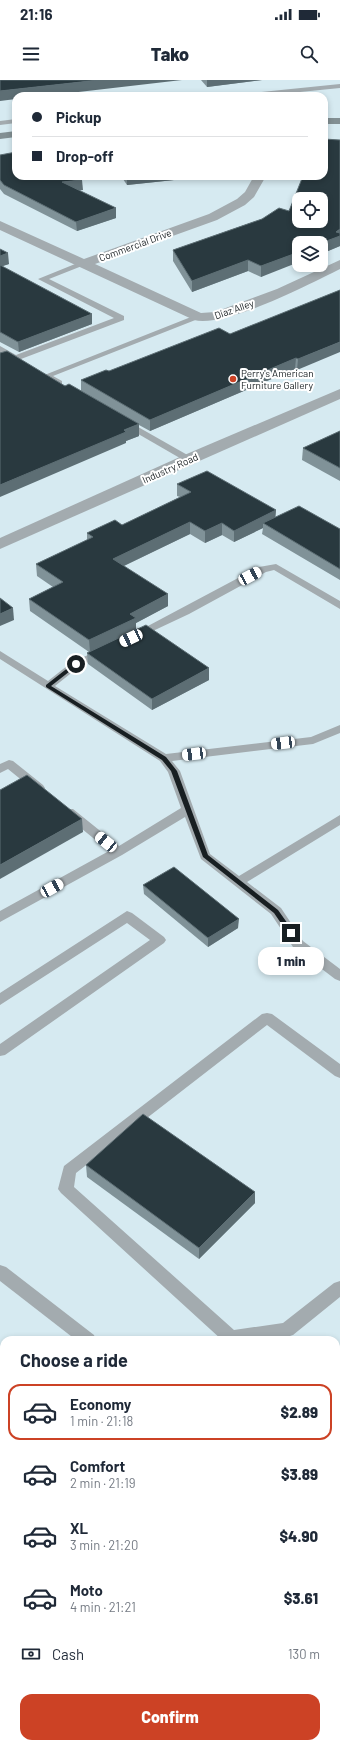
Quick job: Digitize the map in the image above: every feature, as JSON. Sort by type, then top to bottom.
[{"type":"street","points":[[328,121],[340,121]]},
{"type":"street","points":[[0,136],[12,134]]},
{"type":"street","name":"Commercial Drive","points":[[0,225],[83,264],[213,217],[241,202],[250,194],[258,180]]},
{"type":"street","name":"Diaz Alley","points":[[83,264],[198,317],[217,316],[282,292],[340,264]]},
{"type":"street","name":"Industry Road","points":[[0,544],[188,459],[340,394]]},
{"type":"street","points":[[0,526],[16,537]]},
{"type":"lane","points":[[280,92],[340,86]]},
{"type":"lane","points":[[0,123],[12,122]]},
{"type":"lane","points":[[15,358],[122,318],[42,279],[83,264]]},
{"type":"lane","points":[[46,376],[198,317]]},
{"type":"lane","points":[[0,350],[26,365]]},
{"type":"lane","points":[[36,370],[66,388]]},
{"type":"lane","points":[[114,416],[188,459]]},
{"type":"lane","points":[[48,686],[76,664],[186,612],[263,570],[276,568],[340,606]]},
{"type":"lane","points":[[0,654],[48,686],[164,758],[174,771],[205,856],[276,911],[298,944],[340,976]]},
{"type":"lane","points":[[164,758],[313,740],[340,730]]},
{"type":"lane","points":[[0,769],[9,764],[46,793]]},
{"type":"lane","points":[[58,803],[118,852]]},
{"type":"lane","points":[[0,917],[118,852],[188,809]]},
{"type":"lane","points":[[238,882],[340,819]]},
{"type":"lane","points":[[0,1000],[126,916],[159,940],[0,1051]]},
{"type":"lane","points":[[229,1336],[66,1189],[69,1170],[267,1018],[340,1072]]},
{"type":"lane","points":[[0,1272],[83,1336]]},
{"type":"lane","points":[[245,1336],[287,1330],[340,1288]]},
{"type":"building","points":[[0,80],[99,80],[0,91]]},
{"type":"building","points":[[328,139],[340,140],[340,229],[336,232],[340,233],[340,236],[328,240],[328,236],[292,236],[292,255],[261,266],[248,260],[192,281],[173,250],[262,219],[279,208],[289,211],[292,204],[292,228],[328,228],[328,192],[297,192],[301,180],[328,180]]},
{"type":"building","points":[[12,153],[12,180],[82,180],[62,182],[116,208],[76,222],[4,185],[0,180],[0,155]]},
{"type":"building","points":[[0,249],[8,253],[0,256]]},
{"type":"building","points":[[0,265],[92,314],[18,342],[0,332]]},
{"type":"building","points":[[340,290],[340,342],[298,359],[296,358],[150,420],[81,380],[106,370],[109,371],[219,328],[230,334]]},
{"type":"building","points":[[7,351],[65,386],[69,384],[139,424],[124,430],[126,432],[0,485],[0,353]]},
{"type":"building","points":[[340,431],[340,468],[303,448]]},
{"type":"building","points":[[207,471],[276,510],[234,531],[222,523],[205,531],[190,522],[113,559],[168,594],[130,614],[136,618],[89,640],[29,599],[63,582],[36,564],[93,537],[87,533],[115,520],[122,525],[191,492],[177,484]]},
{"type":"building","points":[[299,506],[340,529],[340,569],[263,523]]},
{"type":"building","points":[[0,598],[13,608],[0,614]]},
{"type":"building","points":[[146,625],[209,668],[152,699],[87,653]]},
{"type":"building","points":[[27,775],[82,819],[0,865],[0,790]]},
{"type":"building","points":[[174,867],[239,919],[208,938],[143,885]]},
{"type":"building","points":[[143,1114],[255,1192],[199,1248],[86,1165]]},
{"type":"place","name":"Perry's American Furniture Gallery","points":[[233,379]]},
{"type":"route","points":[[76,664],[48,686],[164,758],[174,771],[205,856],[276,911],[291,933]]}]
